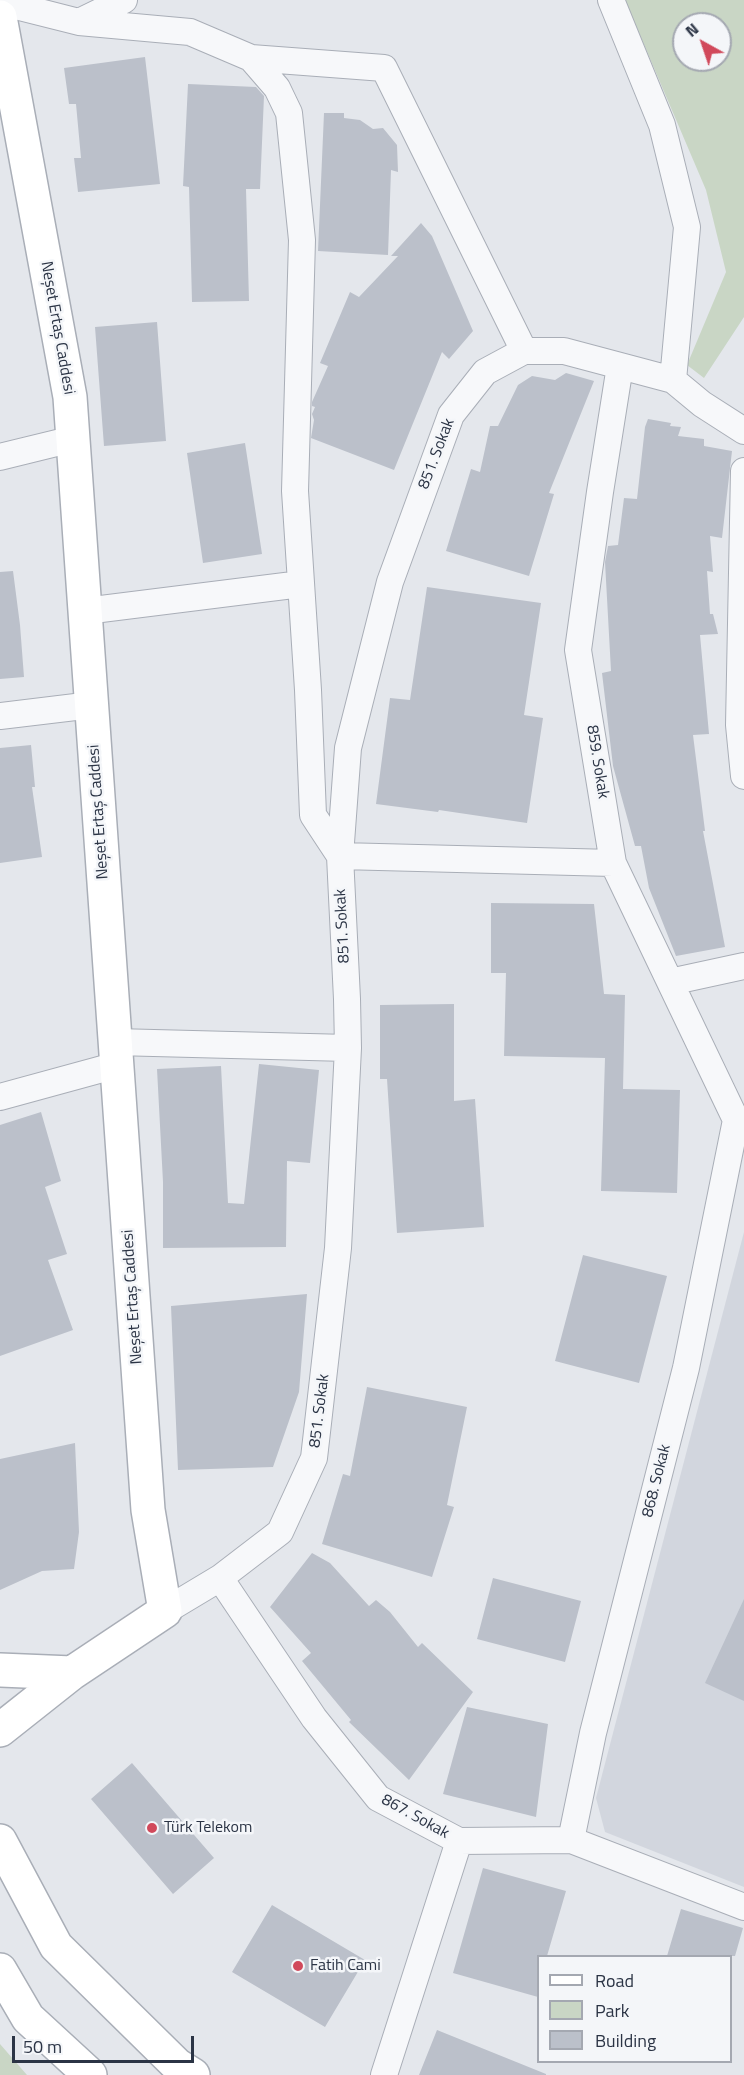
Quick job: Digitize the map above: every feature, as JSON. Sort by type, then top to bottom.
[{"type":"main road","name":"Neşet Ertaş Caddesi","points":[[0,17],[70,397],[148,1510],[165,1611]]},
{"type":"main road","name":"851. Sokak","points":[[0,1730],[72,1673],[165,1611]]},
{"type":"main road","points":[[0,1670],[72,1673]]},
{"type":"main road","points":[[0,1841],[56,1946],[177,2065],[193,2075]]},
{"type":"main road","points":[[0,1970],[28,2018],[90,2075]]},
{"type":"street","points":[[79,22],[124,0]]},
{"type":"street","points":[[610,0],[662,124],[687,227],[673,380]]},
{"type":"street","points":[[0,2],[79,22],[190,32],[251,58],[384,68],[524,351]]},
{"type":"street","points":[[251,58],[277,88],[289,113],[302,240],[295,491],[313,815],[340,856],[613,863]]},
{"type":"street","name":"851. Sokak","points":[[165,1611],[220,1578],[280,1532],[314,1458],[338,1248],[348,1048],[340,856],[348,748],[390,582],[451,415],[485,372],[524,351],[564,351],[673,380],[702,404],[744,431]]},
{"type":"street","name":"859. Sokak","points":[[620,366],[578,650],[613,863],[740,1126]]},
{"type":"street","points":[[0,457],[73,439]]},
{"type":"street","points":[[744,471],[739,725],[744,776]]},
{"type":"street","points":[[85,610],[301,584]]},
{"type":"street","points":[[0,716],[92,705]]},
{"type":"street","points":[[670,982],[744,966]]},
{"type":"street","points":[[0,1097],[116,1054],[348,1048]]},
{"type":"street","name":"868. Sokak","points":[[571,1840],[593,1733],[686,1368],[740,1126]]},
{"type":"street","name":"867. Sokak","points":[[220,1578],[314,1718],[378,1798],[459,1841],[571,1840],[744,1907]]},
{"type":"street","points":[[384,2075],[459,1841]]},
{"type":"shaded area","points":[[744,1232],[744,1887],[605,1832],[596,1798]]},
{"type":"green space","points":[[625,0],[744,0],[744,317],[704,378],[687,365],[726,272],[706,190]]},
{"type":"green space","points":[[0,2044],[27,2075],[0,2075]]},
{"type":"building","points":[[145,57],[160,184],[78,192],[74,158],[81,158],[76,104],[69,104],[64,68]]},
{"type":"building","points":[[188,84],[256,87],[264,96],[260,189],[246,189],[249,301],[192,302],[189,187],[183,186]]},
{"type":"building","points":[[324,113],[344,113],[344,118],[360,120],[373,129],[383,128],[397,145],[398,172],[391,170],[388,255],[318,251]]},
{"type":"building","points":[[421,223],[432,236],[473,331],[449,359],[442,352],[394,470],[311,438],[314,420],[312,414],[315,407],[312,406],[312,402],[328,366],[320,363],[350,292],[359,297],[398,256],[391,256]]},
{"type":"building","points":[[157,322],[166,441],[104,446],[95,327]]},
{"type":"building","points":[[566,373],[594,381],[549,493],[554,494],[529,576],[446,551],[471,469],[480,472],[490,426],[498,426],[518,385],[532,376],[555,380]]},
{"type":"building","points":[[648,419],[681,427],[678,436],[704,439],[704,446],[732,451],[722,538],[710,536],[713,572],[707,571],[710,614],[713,614],[718,634],[700,635],[709,734],[693,735],[705,831],[703,831],[725,947],[676,956],[649,888],[641,846],[635,846],[613,766],[602,673],[611,671],[605,562],[608,546],[618,545],[624,498],[637,499],[645,427]]},
{"type":"building","points":[[245,443],[262,554],[203,563],[187,453]]},
{"type":"building","points":[[13,571],[24,677],[0,679],[0,572]]},
{"type":"building","points":[[427,587],[541,603],[524,715],[543,718],[527,823],[439,810],[438,812],[376,804],[390,698],[410,700]]},
{"type":"building","points":[[31,745],[35,787],[32,787],[42,857],[0,863],[0,748]]},
{"type":"building","points":[[491,903],[594,904],[604,994],[625,995],[623,1089],[680,1090],[677,1193],[601,1191],[605,1058],[504,1056],[506,973],[491,973]]},
{"type":"building","points":[[454,1004],[454,1101],[475,1099],[484,1227],[397,1233],[387,1079],[380,1079],[380,1005]]},
{"type":"building","points":[[259,1064],[319,1070],[310,1163],[287,1161],[286,1247],[163,1248],[163,1182],[157,1069],[221,1066],[228,1203],[244,1204]]},
{"type":"building","points":[[41,1112],[61,1181],[45,1187],[67,1254],[48,1260],[73,1330],[0,1356],[0,1125]]},
{"type":"building","points":[[583,1255],[667,1276],[639,1383],[555,1361]]},
{"type":"building","points":[[307,1294],[299,1392],[273,1467],[178,1470],[171,1306]]},
{"type":"building","points":[[367,1387],[467,1407],[447,1505],[454,1507],[432,1577],[322,1544],[343,1474],[350,1476]]},
{"type":"building","points":[[75,1443],[79,1532],[74,1569],[42,1571],[0,1590],[0,1459]]},
{"type":"building","points":[[312,1553],[330,1563],[369,1606],[376,1600],[390,1612],[418,1647],[422,1643],[473,1692],[409,1780],[349,1722],[351,1720],[302,1661],[311,1653],[270,1607]]},
{"type":"building","points":[[493,1578],[581,1601],[565,1662],[477,1639]]},
{"type":"building","points":[[744,1599],[744,1701],[705,1683]]},
{"type":"building","points":[[467,1707],[548,1724],[536,1817],[443,1794]]},
{"type":"building","name":"Türk Telekom","points":[[132,1763],[214,1858],[173,1894],[91,1799]]},
{"type":"building","points":[[483,1868],[566,1891],[547,1955],[537,1955],[537,1997],[453,1973]]},
{"type":"building","name":"Fatih Cami","points":[[272,1905],[365,1960],[325,2027],[232,1972]]},
{"type":"building","points":[[681,1909],[743,1928],[735,1956],[667,1955]]},
{"type":"building","points":[[437,2030],[546,2074],[546,2075],[419,2075]]},
{"type":"place","name":"Türk Telekom","points":[[152,1828]]},
{"type":"place","name":"Fatih Cami","points":[[298,1966]]}]
